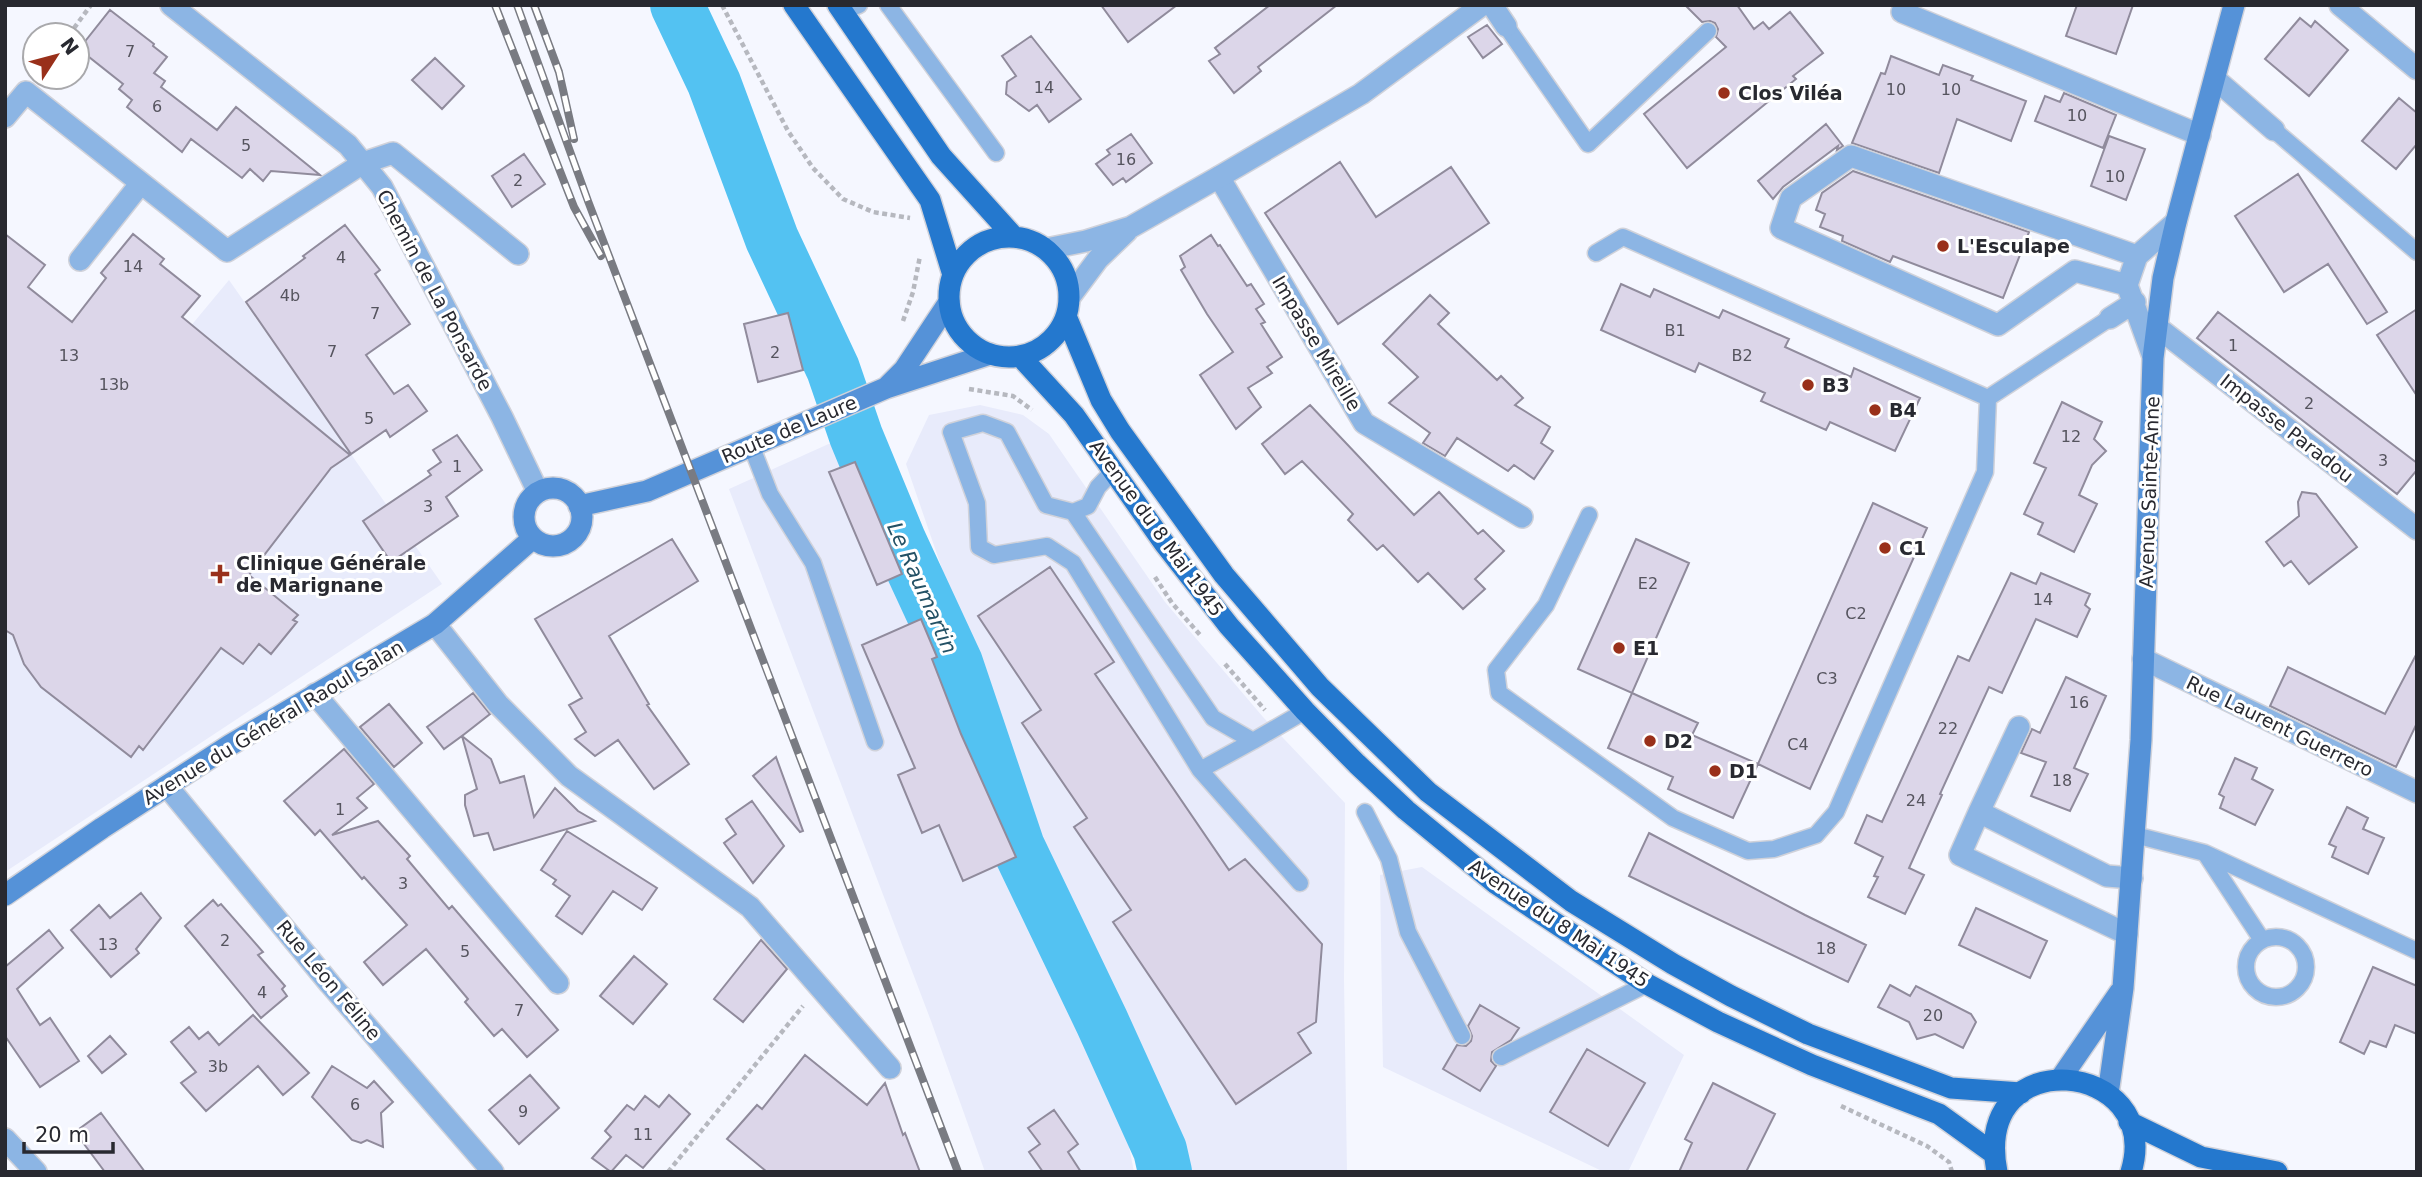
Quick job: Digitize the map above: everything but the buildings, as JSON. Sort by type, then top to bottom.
[{"type":"main road","points":[[794,5],[930,200],[953,275]]},
{"type":"main road","name":"Avenue Sainte-Anne","points":[[2108,1094],[2123,988],[2135,835],[2153,358],[2163,278],[2234,5]]},
{"type":"main road","points":[[847,7],[941,156],[1014,237]]},
{"type":"main road","points":[[1014,237],[1031,241],[1046,249],[1057,261],[1066,279],[1067,307],[1059,331],[1048,342],[1035,351],[1005,357],[989,354],[974,346],[956,325],[949,302],[953,275],[961,260],[980,244],[998,238],[1014,237]]},
{"type":"main road","name":"Route de Laure","points":[[886,388],[904,370],[949,302]]},
{"type":"main road","name":"Avenue du 8 Mai 1945","points":[[1067,307],[1101,400],[1120,431],[1224,575],[1320,688],[1428,792],[1571,901],[1731,996],[1808,1034],[1951,1088],[2021,1093]]},
{"type":"main road","name":"Route de Laure","points":[[579,506],[647,491],[866,396],[989,354]]},
{"type":"main road","name":"Avenue du 8 Mai 1945","points":[[1020,356],[1074,415],[1164,543],[1229,626],[1306,711],[1406,810],[1495,883],[1647,984],[1718,1022],[1800,1059],[1939,1114],[1995,1162]]},
{"type":"main road","points":[[562,489],[569,493],[579,506],[581,523],[573,538],[557,546],[540,543],[527,531],[524,514],[531,497],[538,492],[562,489]]},
{"type":"main road","name":"Avenue du Général Raoul Salan","points":[[5,895],[167,786],[435,624],[533,538]]},
{"type":"main road","points":[[2061,1078],[2123,988]]},
{"type":"main road","points":[[1995,1162],[1997,1125],[2004,1111],[2021,1093],[2039,1083],[2061,1078],[2095,1086],[2108,1094],[2120,1107],[2129,1122],[2134,1144],[2131,1172]]},
{"type":"main road","points":[[2129,1122],[2201,1157],[2277,1172]]},
{"type":"street","name":"Chemin de La Ponsarde","points":[[171,5],[348,145],[382,187],[502,417],[538,492]]},
{"type":"street","points":[[1046,249],[1086,241],[1131,227],[1361,94],[1482,5]]},
{"type":"street","points":[[1492,5],[1506,26]]},
{"type":"street","points":[[2340,5],[2417,69]]},
{"type":"street","points":[[1902,12],[2200,135]]},
{"type":"street","points":[[2215,79],[2274,130]]},
{"type":"street","points":[[5,117],[26,92],[228,251],[363,163],[393,153],[518,254]]},
{"type":"street","points":[[2131,294],[2075,271],[1998,325],[1782,228],[1791,198],[1851,156],[2137,256]]},
{"type":"street","name":"Impasse Mireille","points":[[1219,177],[1364,423],[1522,517]]},
{"type":"street","points":[[80,260],[141,183]]},
{"type":"street","points":[[2153,358],[2131,294],[2137,256],[2176,222]]},
{"type":"street","points":[[1067,307],[1098,259],[1131,227]]},
{"type":"street","points":[[2110,318],[2131,294]]},
{"type":"street","name":"Impasse Paradou","points":[[2157,327],[2417,529]]},
{"type":"street","points":[[435,624],[498,704],[569,776],[750,906],[890,1068]]},
{"type":"street","name":"Rue Laurent Guerrero","points":[[2143,659],[2417,792]]},
{"type":"street","points":[[316,694],[558,983]]},
{"type":"street","points":[[2019,727],[1960,855],[2127,934]]},
{"type":"street","name":"Rue Léon Féline","points":[[167,786],[330,984],[493,1172]]},
{"type":"street","points":[[1979,812],[2107,876],[2132,878]]},
{"type":"street","points":[[5,1139],[36,1172]]},
{"type":"lane","points":[[888,5],[996,153]]},
{"type":"lane","points":[[1506,26],[1588,144],[1708,31]]},
{"type":"lane","points":[[2274,130],[2417,252]]},
{"type":"lane","points":[[1596,253],[1622,237],[1988,398]]},
{"type":"lane","points":[[1988,398],[2110,318]]},
{"type":"lane","points":[[1589,515],[1546,605],[1496,670],[1499,693],[1674,818],[1748,851],[1774,849],[1816,835],[1836,812],[1985,472],[1988,398]]},
{"type":"lane","points":[[1114,470],[1098,487],[1088,506],[1073,512],[1045,505],[1007,432],[983,422],[951,432],[977,503],[979,547],[994,555],[1048,547],[1073,563],[1200,770],[1300,883]]},
{"type":"lane","points":[[751,445],[770,494],[813,564],[875,742]]},
{"type":"lane","points":[[1073,512],[1213,719],[1253,741]]},
{"type":"lane","points":[[1200,770],[1306,711]]},
{"type":"lane","points":[[1365,812],[1389,859],[1408,932],[1462,1036]]},
{"type":"lane","points":[[2135,835],[2204,853],[2417,951]]},
{"type":"lane","points":[[2204,853],[2262,940]]},
{"type":"lane","points":[[1501,1058],[1647,984]]},
{"type":"path","points":[[79,21],[91,5]]},
{"type":"path","points":[[722,5],[788,131],[813,168],[843,199],[873,212],[911,218],[914,228]]},
{"type":"path","points":[[902,324],[913,292],[921,249]]},
{"type":"path","points":[[668,1172],[819,987]]},
{"type":"path","points":[[1927,1146],[1949,1162],[1952,1172]]},
{"type":"shaded area","name":"Clinique Générale de Marignane","points":[[229,280],[442,584],[5,872],[5,348],[116,416]]},
{"type":"shaded area","points":[[980,405],[1023,415],[1049,434],[1165,602],[1263,717],[1345,803],[1347,1172],[1189,1172],[1028,819],[906,464],[929,415]]},
{"type":"shaded area","points":[[844,437],[1031,904],[1124,1121],[1134,1172],[985,1172],[931,1021],[729,489]]},
{"type":"shaded area","points":[[1422,867],[1684,1055],[1628,1172],[1604,1172],[1383,1067],[1380,875]]},
{"type":"waterway","name":"Le Raumartin","points":[[677,5],[714,83],[772,239],[833,369],[856,436],[899,540],[956,663],[1018,847],[1160,1150],[1165,1172]]},
{"type":"railway","points":[[495,5],[574,207],[601,256]]},
{"type":"railway","points":[[517,5],[588,201],[958,1172]]},
{"type":"railway","points":[[534,5],[559,72],[574,139]]},
{"type":"place","name":"Clos Viléa","points":[[1724,93]]},
{"type":"place","name":"L'Esculape","points":[[1943,246]]},
{"type":"place","name":"B3","points":[[1808,385]]},
{"type":"place","name":"B4","points":[[1875,410]]},
{"type":"place","name":"C1","points":[[1885,548]]},
{"type":"place","name":"Clinique Générale de Marignane","points":[[220,574]]},
{"type":"place","name":"E1","points":[[1619,648]]},
{"type":"place","name":"D2","points":[[1650,741]]},
{"type":"place","name":"D1","points":[[1715,771]]}]
